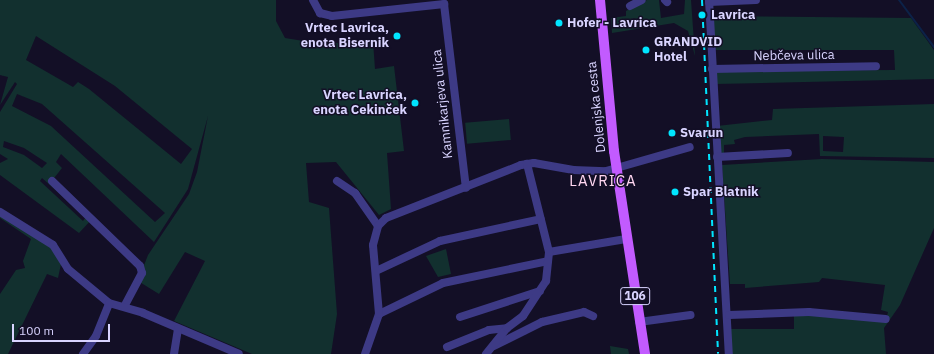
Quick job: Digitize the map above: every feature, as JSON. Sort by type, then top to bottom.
[{"type":"main road","name":"Dolenjska cesta","points":[[600,0],[617,168],[626,239],[645,354]]},
{"type":"street","name":"Kamnikarjeva ulica","points":[[313,0],[320,13],[332,16],[444,4],[466,188]]},
{"type":"street","points":[[630,6],[642,0]]},
{"type":"street","points":[[729,354],[729,315],[712,69],[709,1],[756,0]]},
{"type":"street","name":"Nebčeva ulica","points":[[712,69],[876,66]]},
{"type":"street","points":[[365,354],[379,314],[373,245],[378,226],[400,210],[466,188],[527,164],[590,171],[617,168],[690,147]]},
{"type":"street","points":[[718,157],[788,153]]},
{"type":"street","points":[[486,354],[507,328],[523,316],[540,291],[548,257],[527,164]]},
{"type":"street","points":[[52,181],[140,266],[142,273],[124,307]]},
{"type":"street","points":[[337,181],[355,193],[378,226]]},
{"type":"street","points":[[0,212],[49,241],[68,270],[110,303],[124,307],[239,354]]},
{"type":"street","points":[[376,270],[440,241],[540,219]]},
{"type":"street","points":[[379,314],[443,283],[626,239]]},
{"type":"street","points":[[460,317],[540,291]]},
{"type":"street","points":[[83,354],[96,336],[110,303]]},
{"type":"street","points":[[493,346],[542,322],[584,312],[593,316]]},
{"type":"street","points":[[729,315],[809,312],[886,319]]},
{"type":"street","points":[[639,322],[690,314]]},
{"type":"street","points":[[447,347],[489,330],[507,328]]},
{"type":"street","points":[[174,354],[178,329]]},
{"type":"green space","points":[[0,0],[276,0],[276,21],[285,38],[322,44],[373,41],[375,69],[394,66],[404,151],[387,153],[391,209],[379,215],[336,162],[306,163],[309,202],[329,208],[337,314],[331,354],[252,354],[174,321],[205,261],[185,252],[159,294],[138,281],[148,255],[189,194],[197,172],[208,116],[188,189],[154,242],[61,154],[56,162],[62,168],[51,182],[93,218],[79,233],[0,175],[0,163],[8,159],[0,154],[0,112],[17,84],[15,82],[0,105],[8,77],[0,75]],"holes":[[[36,36],[115,86],[192,149],[181,164],[89,89],[78,82],[73,87],[26,60]],[[17,94],[42,104],[165,213],[155,222],[51,126],[12,106]],[[4,141],[24,148],[47,163],[42,168],[24,155],[3,147]],[[42,178],[86,217],[83,221],[40,181]]]},
{"type":"green space","points":[[647,0],[659,0],[661,18],[684,14],[685,0],[691,0],[695,56],[688,31],[674,23],[612,33],[611,18],[626,16],[626,11]]},
{"type":"green space","points":[[711,16],[911,18],[934,50],[934,79],[715,84],[715,71],[895,70],[894,50],[713,50]]},
{"type":"green space","points":[[934,104],[934,158],[820,156],[819,134],[745,137],[734,140],[735,144],[724,145],[724,155],[719,155],[717,126],[772,120],[773,109]],"holes":[[[823,136],[844,137],[843,152],[823,151]]]},
{"type":"green space","points":[[509,119],[511,140],[467,144],[465,123]]},
{"type":"green space","points":[[822,159],[934,162],[934,228],[900,305],[884,328],[886,354],[731,354],[731,329],[794,329],[794,315],[887,316],[888,312],[881,310],[885,285],[822,278],[819,282],[745,288],[745,284],[730,284],[722,165]]},
{"type":"green space","points":[[0,215],[48,242],[61,264],[58,278],[47,274],[8,354],[0,354],[0,294],[16,270],[25,268],[23,261],[31,239],[0,218]]},
{"type":"green space","points":[[446,249],[451,274],[438,277],[426,256]]},
{"type":"green space","points":[[610,346],[628,349],[629,354],[611,354]]},
{"type":"waterway","points":[[899,0],[934,47]]},
{"type":"railway","points":[[702,0],[718,354]]},
{"type":"place","name":"Lavrica","points":[[702,15]]},
{"type":"place","name":"Hofer - Lavrica","points":[[559,23]]},
{"type":"place","name":"Vrtec Lavrica, enota Bisernik","points":[[397,36]]},
{"type":"place","name":"GRANDVID Hotel","points":[[646,50]]},
{"type":"place","name":"Vrtec Lavrica, enota Cekinček","points":[[415,103]]},
{"type":"place","name":"Svarun","points":[[672,133]]},
{"type":"place","name":"Spar Blatnik","points":[[675,192]]},
{"type":"district","name":"LAVRICA","points":[[603,181]]}]
